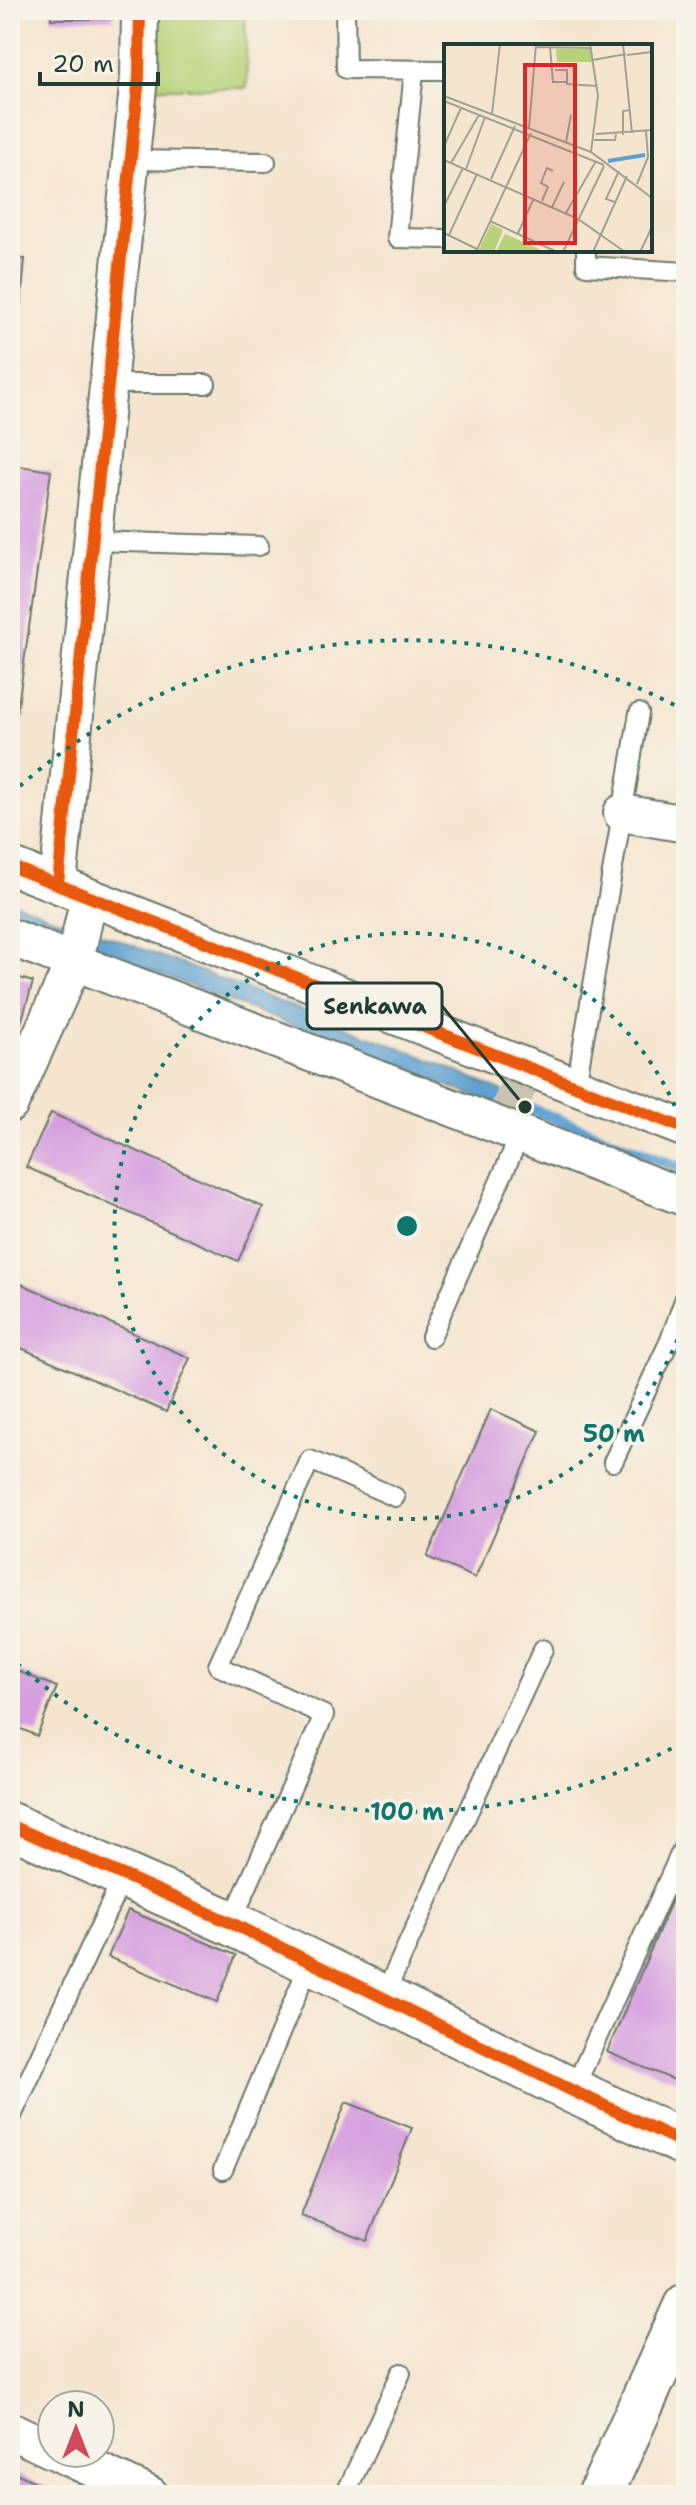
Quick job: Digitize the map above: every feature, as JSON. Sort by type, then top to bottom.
[{"type":"street","points":[[10,1104],[77,920],[93,541],[139,77],[140,10]]},
{"type":"street","points":[[622,813],[686,824]]},
{"type":"street","points":[[10,866],[77,920],[508,1127],[686,1198]]},
{"type":"street","points":[[10,937],[77,920],[218,949],[523,1074],[576,1086],[686,1129]]},
{"type":"street","points":[[10,1825],[231,1923],[686,2144]]},
{"type":"street","points":[[600,2495],[686,2306]]},
{"type":"street","points":[[10,2430],[36,2442]]},
{"type":"street","points":[[94,2469],[150,2495]]},
{"type":"lane","points":[[345,10],[346,69],[444,70]]},
{"type":"lane","points":[[414,71],[397,238],[444,239]]},
{"type":"lane","points":[[130,160],[266,162]]},
{"type":"lane","points":[[586,252],[586,266],[686,272]]},
{"type":"lane","points":[[109,384],[206,384]]},
{"type":"lane","points":[[93,541],[259,546]]},
{"type":"lane","points":[[576,1086],[639,713]]},
{"type":"lane","points":[[431,1337],[508,1127]]},
{"type":"lane","points":[[613,1462],[670,1340],[686,1295]]},
{"type":"lane","points":[[231,1923],[324,1715],[218,1666],[310,1460],[395,1497]]},
{"type":"lane","points":[[383,1998],[543,1649]]},
{"type":"lane","points":[[573,2091],[686,1841]]},
{"type":"lane","points":[[10,2120],[123,1877]]},
{"type":"lane","points":[[223,2170],[310,1962]]},
{"type":"lane","points":[[345,2495],[401,2373]]},
{"type":"green space","points":[[153,10],[245,10],[247,88],[154,88]]},
{"type":"water","points":[[10,901],[421,1056],[503,1092],[497,1105],[10,916]]},
{"type":"building","points":[[51,10],[113,10],[113,19],[51,19]]},
{"type":"building","points":[[10,258],[25,259],[21,304],[10,303]]},
{"type":"building","points":[[10,452],[15,452],[13,465],[51,471],[16,720],[10,719]]},
{"type":"building","points":[[10,975],[33,982],[21,1023],[10,1020]]},
{"type":"building","points":[[51,1113],[263,1207],[238,1261],[26,1167]]},
{"type":"building","points":[[10,1279],[190,1358],[166,1412],[10,1343]]},
{"type":"building","points":[[491,1409],[540,1431],[475,1578],[427,1557]]},
{"type":"building","points":[[10,1668],[57,1687],[37,1736],[10,1724]]},
{"type":"building","points":[[686,1867],[686,2085],[607,2052]]},
{"type":"building","points":[[128,1910],[236,1955],[217,2002],[108,1957]]},
{"type":"building","points":[[346,2102],[412,2128],[367,2241],[301,2215]]},
{"type":"building","points":[[10,2470],[63,2495],[10,2495]]},
{"type":"waterway","points":[[487,1092],[686,1170]]},
{"type":"tunnel","points":[[505,1117],[520,1083]]},
{"type":"cycle path","points":[[58,884],[139,77],[140,10]]},
{"type":"cycle path","points":[[10,866],[686,1129]]},
{"type":"cycle path","points":[[10,1825],[231,1923],[686,2144]]},
{"type":"place","name":"Senkawa","points":[[525,1107]]}]
